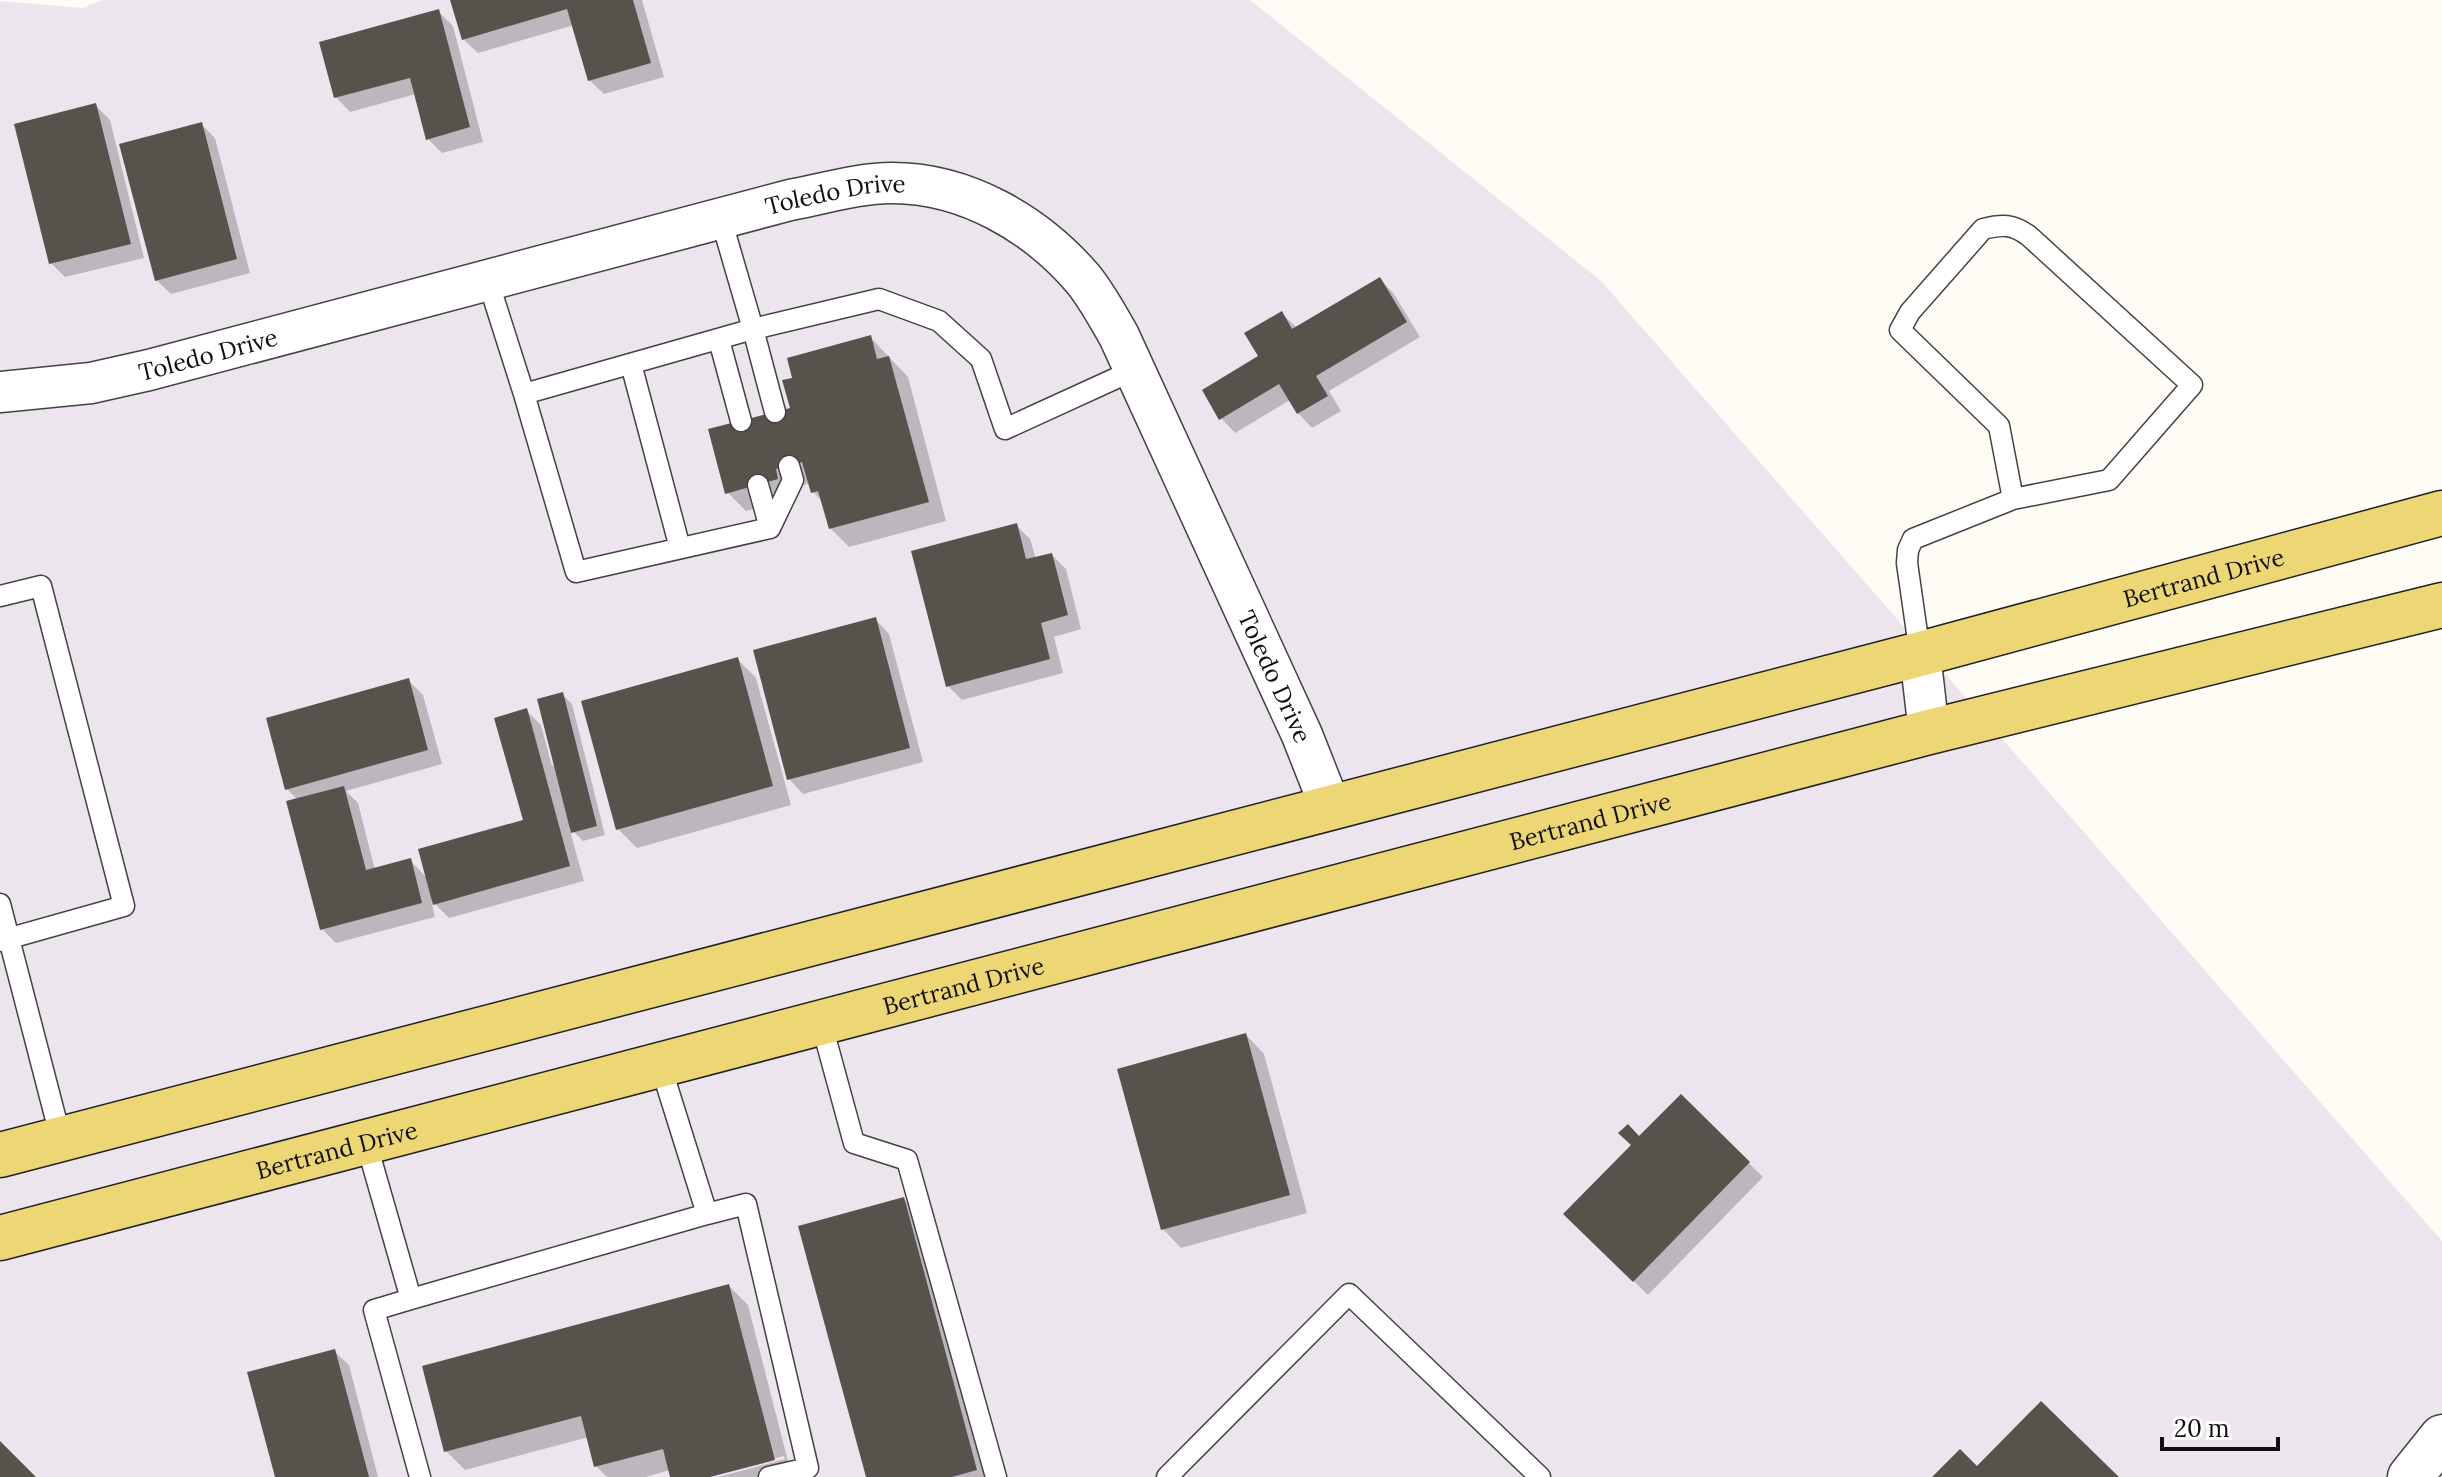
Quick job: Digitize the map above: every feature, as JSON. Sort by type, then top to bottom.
[{"type":"main road","name":"Bertrand Drive","points":[[0,1155],[1920,654],[2442,513]]},
{"type":"main road","name":"Bertrand Drive","points":[[0,1238],[1929,732],[2442,605]]},
{"type":"street","name":"Toledo Drive","points":[[0,392],[91,383],[149,370],[803,198],[891,183],[973,198],[1031,231],[1060,254],[1094,295],[1119,336],[1302,735],[1330,806]]},
{"type":"street","points":[[1920,654],[1929,732]]},
{"type":"street","points":[[2410,1477],[2442,1437]]},
{"type":"lane","points":[[721,219],[775,412]]},
{"type":"lane","points":[[1920,654],[1907,563],[1913,539],[2013,499],[2109,480],[2192,385],[2029,236],[2014,226],[1996,226],[1983,229],[1910,312],[1900,330],[1999,426],[2013,499]]},
{"type":"lane","points":[[488,281],[576,572],[770,528]]},
{"type":"lane","points":[[524,394],[753,329],[879,299],[939,321],[981,359],[1005,429],[1134,370]]},
{"type":"lane","points":[[719,340],[741,421]]},
{"type":"lane","points":[[631,364],[680,548]]},
{"type":"lane","points":[[770,528],[793,480],[789,466]]},
{"type":"lane","points":[[758,485],[770,528]]},
{"type":"lane","points":[[0,596],[41,586],[124,906],[4,940]]},
{"type":"lane","points":[[0,904],[4,940],[61,1139]]},
{"type":"lane","points":[[821,1022],[854,1143],[907,1160],[996,1477]]},
{"type":"lane","points":[[660,1064],[707,1214]]},
{"type":"lane","points":[[366,1142],[411,1299]]},
{"type":"lane","points":[[420,1477],[374,1310],[746,1204],[808,1468],[769,1477]]},
{"type":"lane","points":[[1167,1477],[1349,1294],[1540,1477]]},
{"type":"shaded area","points":[[102,0],[1250,0],[1601,281],[2442,1241],[2442,1477],[0,1477],[0,1],[83,8]]},
{"type":"building","points":[[450,0],[633,0],[651,63],[588,81],[567,9],[462,40]]},
{"type":"building","points":[[439,9],[470,127],[426,140],[410,78],[334,98],[319,42]]},
{"type":"building","points":[[96,103],[131,244],[49,264],[14,124]]},
{"type":"building","points":[[202,122],[237,259],[155,281],[119,144]]},
{"type":"building","points":[[1380,277],[1407,322],[1316,376],[1328,396],[1297,414],[1279,384],[1219,420],[1202,390],[1258,356],[1244,333],[1282,311],[1292,329]]},
{"type":"building","points":[[871,335],[877,359],[889,356],[929,502],[829,529],[818,491],[811,493],[802,462],[776,469],[778,479],[725,494],[708,429],[790,408],[782,380],[792,378],[787,358]]},
{"type":"building","points":[[1017,523],[1026,559],[1052,553],[1068,615],[1041,623],[1050,659],[946,687],[911,551]]},
{"type":"building","points":[[876,617],[910,748],[787,780],[753,650]]},
{"type":"building","points":[[738,657],[773,786],[616,830],[581,701]]},
{"type":"building","points":[[409,678],[428,750],[285,790],[266,718]]},
{"type":"building","points":[[563,692],[597,826],[571,833],[537,699]]},
{"type":"building","points":[[527,708],[570,866],[433,905],[418,849],[523,820],[494,718]]},
{"type":"building","points":[[344,786],[366,870],[411,858],[422,903],[320,930],[286,801]]},
{"type":"building","points":[[1246,1033],[1290,1195],[1161,1230],[1117,1069]]},
{"type":"building","points":[[1681,1094],[1750,1162],[1633,1282],[1563,1214],[1631,1145],[1618,1133],[1628,1124],[1639,1136]]},
{"type":"building","points":[[904,1197],[977,1470],[952,1477],[866,1477],[798,1226]]},
{"type":"building","points":[[729,1284],[775,1460],[710,1477],[670,1477],[663,1449],[594,1467],[581,1416],[444,1452],[422,1366]]},
{"type":"building","points":[[335,1349],[369,1477],[275,1477],[247,1372]]},
{"type":"building","points":[[2041,1401],[2119,1477],[1932,1477],[1960,1449],[1977,1466]]},
{"type":"building","points":[[0,1441],[36,1477],[0,1477]]}]
